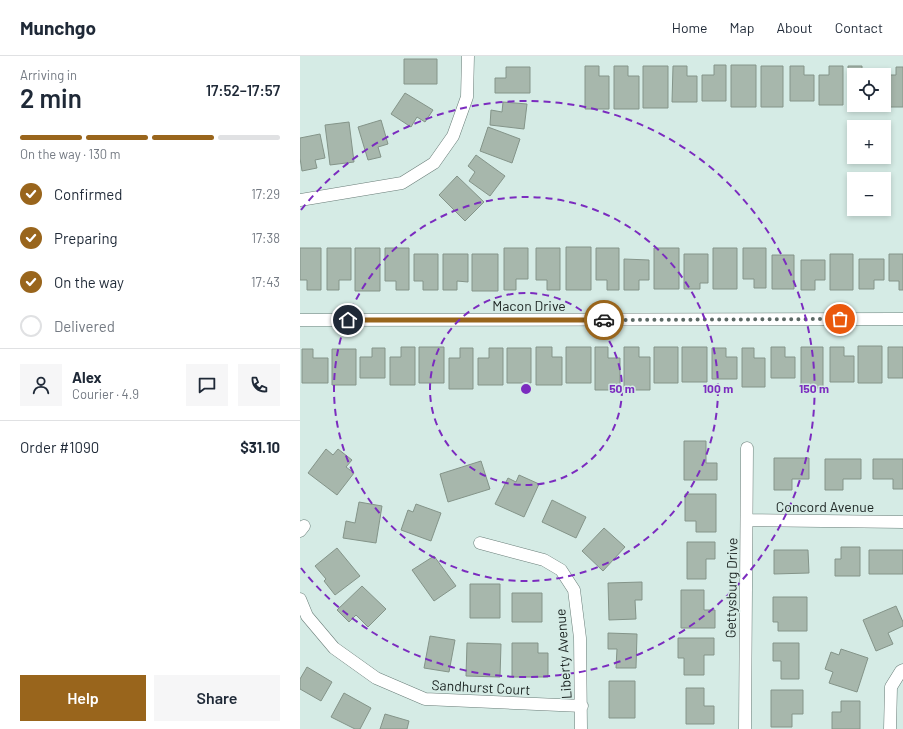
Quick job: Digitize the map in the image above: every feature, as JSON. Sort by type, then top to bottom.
[{"type":"street","points":[[300,200],[402,183],[434,163],[453,136],[467,97],[468,56]]},
{"type":"street","name":"Macon Drive","points":[[300,320],[903,319]]},
{"type":"street","name":"Gettysburg Drive","points":[[745,729],[747,448]]},
{"type":"street","name":"Concord Avenue","points":[[747,520],[903,522]]},
{"type":"street","name":"Liberty Avenue","points":[[480,543],[544,560],[561,570],[574,590],[580,638],[582,706],[581,729]]},
{"type":"street","name":"Sandhurst Court","points":[[300,599],[307,616],[334,648],[376,678],[425,700],[582,706]]},
{"type":"street","points":[[890,729],[891,686],[902,671]]},
{"type":"building","points":[[404,59],[437,59],[437,84],[404,84]]},
{"type":"building","points":[[714,65],[726,65],[726,101],[702,101],[702,75],[714,75]]},
{"type":"building","points":[[731,65],[756,65],[756,107],[731,107]]},
{"type":"building","points":[[585,66],[599,66],[599,76],[609,76],[609,109],[585,109]]},
{"type":"building","points":[[614,66],[628,66],[628,76],[639,76],[639,109],[614,109]]},
{"type":"building","points":[[643,66],[668,66],[668,108],[643,108]]},
{"type":"building","points":[[673,66],[687,66],[687,76],[697,76],[697,102],[672,102]]},
{"type":"building","points":[[761,66],[783,66],[783,107],[761,107]]},
{"type":"building","points":[[790,66],[804,66],[804,75],[814,75],[814,101],[790,101]]},
{"type":"building","points":[[829,66],[843,66],[843,105],[819,105],[819,75],[829,75]]},
{"type":"building","points":[[848,66],[862,66],[862,68],[848,68]]},
{"type":"building","points":[[506,67],[530,67],[530,93],[495,93],[495,78],[506,78]]},
{"type":"building","points":[[896,67],[903,67],[903,107],[891,107],[891,75],[896,75]]},
{"type":"building","points":[[405,93],[433,110],[425,122],[417,117],[411,127],[391,114]]},
{"type":"building","points":[[503,102],[527,104],[524,129],[490,125],[491,110],[502,112]]},
{"type":"building","points":[[381,120],[388,144],[378,147],[381,157],[368,160],[358,127]]},
{"type":"building","points":[[349,122],[354,162],[330,165],[325,125]]},
{"type":"building","points":[[488,127],[520,139],[512,163],[480,151]]},
{"type":"building","points":[[320,134],[325,158],[315,160],[317,168],[302,171],[300,158],[300,138]]},
{"type":"building","points":[[476,155],[505,176],[490,196],[469,181],[475,172],[468,166]]},
{"type":"building","points":[[457,176],[484,202],[465,221],[439,195]]},
{"type":"building","points":[[566,247],[591,247],[591,290],[566,290]]},
{"type":"building","points":[[300,248],[321,248],[321,290],[307,290],[307,280],[300,280]]},
{"type":"building","points":[[327,248],[351,248],[351,280],[339,280],[339,290],[327,290]]},
{"type":"building","points":[[355,248],[380,248],[380,291],[355,291]]},
{"type":"building","points":[[385,248],[409,248],[409,290],[396,290],[396,281],[385,281]]},
{"type":"building","points":[[504,248],[528,248],[528,279],[516,279],[516,290],[504,290]]},
{"type":"building","points":[[536,248],[560,248],[560,290],[547,290],[547,280],[536,280]]},
{"type":"building","points":[[596,248],[619,248],[619,290],[607,290],[607,280],[596,280]]},
{"type":"building","points":[[654,248],[679,248],[679,289],[654,289]]},
{"type":"building","points":[[713,248],[737,248],[737,289],[713,289]]},
{"type":"building","points":[[743,248],[766,248],[766,288],[754,288],[754,279],[743,279]]},
{"type":"building","points":[[414,254],[438,254],[438,290],[423,290],[423,281],[414,281]]},
{"type":"building","points":[[443,254],[468,254],[468,282],[457,281],[457,290],[443,290]]},
{"type":"building","points":[[472,254],[498,254],[498,291],[472,291]]},
{"type":"building","points":[[684,254],[708,254],[708,283],[700,283],[700,289],[684,289]]},
{"type":"building","points":[[830,254],[853,254],[853,290],[830,290]]},
{"type":"building","points":[[889,254],[903,254],[903,290],[899,290],[899,281],[889,281]]},
{"type":"building","points":[[772,255],[794,255],[794,289],[772,289]]},
{"type":"building","points":[[624,259],[649,260],[649,280],[639,280],[639,290],[624,290]]},
{"type":"building","points":[[859,259],[884,259],[884,280],[874,280],[874,289],[859,289]]},
{"type":"building","points":[[801,260],[825,260],[825,280],[815,280],[815,290],[801,290]]},
{"type":"building","points":[[858,346],[882,346],[882,383],[858,383]]},
{"type":"building","points":[[401,347],[415,347],[415,385],[390,385],[390,357],[401,357]]},
{"type":"building","points":[[419,347],[444,347],[444,383],[419,383]]},
{"type":"building","points":[[536,347],[552,347],[552,357],[562,357],[562,385],[536,385]]},
{"type":"building","points":[[566,347],[591,347],[591,383],[566,383]]},
{"type":"building","points":[[595,347],[608,347],[608,358],[620,358],[620,390],[595,390]]},
{"type":"building","points":[[624,347],[639,347],[639,357],[650,357],[650,390],[624,390]]},
{"type":"building","points":[[654,347],[678,347],[678,383],[654,383]]},
{"type":"building","points":[[682,347],[707,347],[707,382],[682,382]]},
{"type":"building","points":[[771,347],[785,347],[785,357],[795,357],[795,378],[771,378]]},
{"type":"building","points":[[801,347],[823,347],[823,388],[801,388]]},
{"type":"building","points":[[830,347],[844,347],[844,356],[854,356],[854,382],[830,382]]},
{"type":"building","points":[[888,347],[903,347],[903,378],[888,378]]},
{"type":"building","points":[[372,348],[385,348],[385,378],[360,378],[360,357],[372,357]]},
{"type":"building","points":[[460,348],[473,348],[473,389],[449,389],[449,358],[460,358]]},
{"type":"building","points":[[489,348],[503,348],[503,385],[478,385],[478,358],[489,358]]},
{"type":"building","points":[[507,348],[531,348],[531,383],[507,383]]},
{"type":"building","points":[[712,348],[726,348],[726,357],[737,357],[737,379],[712,379]]},
{"type":"building","points":[[742,348],[754,348],[754,358],[765,358],[765,387],[742,387]]},
{"type":"building","points":[[302,349],[313,349],[313,358],[328,358],[328,383],[302,383]]},
{"type":"building","points":[[332,349],[356,349],[356,385],[332,385]]},
{"type":"building","points":[[684,441],[706,441],[706,463],[717,463],[717,480],[684,480]]},
{"type":"building","points":[[326,449],[333,455],[338,449],[352,460],[346,467],[354,473],[337,495],[308,473]]},
{"type":"building","points":[[774,458],[809,458],[809,479],[792,479],[792,490],[774,490]]},
{"type":"building","points":[[825,459],[861,459],[861,479],[843,479],[843,490],[825,490]]},
{"type":"building","points":[[873,459],[903,459],[903,489],[893,489],[893,479],[873,479]]},
{"type":"building","points":[[481,461],[490,489],[448,502],[440,474]]},
{"type":"building","points":[[519,475],[539,484],[524,517],[495,504],[508,478],[516,482]]},
{"type":"building","points":[[685,494],[716,494],[716,532],[696,532],[696,521],[685,521]]},
{"type":"building","points":[[552,500],[586,517],[576,538],[542,522]]},
{"type":"building","points":[[359,502],[382,506],[376,543],[343,538],[346,521],[355,523]]},
{"type":"building","points":[[416,504],[441,513],[431,541],[401,530],[408,510],[413,512]]},
{"type":"building","points":[[604,528],[625,547],[603,571],[582,551]]},
{"type":"building","points":[[687,542],[715,542],[715,559],[706,559],[706,579],[687,579]]},
{"type":"building","points":[[841,547],[860,547],[860,576],[835,576],[835,559],[841,559]]},
{"type":"building","points":[[337,548],[360,576],[335,595],[324,581],[326,579],[315,566]]},
{"type":"building","points":[[774,550],[808,550],[809,573],[774,574]]},
{"type":"building","points":[[869,550],[903,550],[903,574],[869,574]]},
{"type":"building","points":[[434,556],[456,586],[434,601],[412,570]]},
{"type":"building","points":[[642,582],[642,600],[635,600],[636,619],[609,620],[608,583]]},
{"type":"building","points":[[470,584],[500,584],[500,618],[470,618]]},
{"type":"building","points":[[362,586],[386,609],[368,627],[356,615],[349,622],[337,610]]},
{"type":"building","points":[[681,590],[704,590],[704,610],[715,610],[715,628],[681,628]]},
{"type":"building","points":[[512,593],[542,593],[542,622],[512,622]]},
{"type":"building","points":[[773,597],[807,597],[807,631],[778,631],[778,622],[773,622]]},
{"type":"building","points":[[896,606],[903,622],[903,626],[888,633],[893,644],[876,651],[863,620]]},
{"type":"building","points":[[608,633],[637,634],[636,668],[616,668],[617,649],[608,649]]},
{"type":"building","points":[[430,636],[455,640],[449,672],[424,668]]},
{"type":"building","points":[[678,638],[714,638],[714,655],[704,655],[704,675],[684,675],[684,658],[678,658]]},
{"type":"building","points":[[467,643],[501,644],[500,677],[466,676]]},
{"type":"building","points":[[512,643],[538,643],[538,653],[548,653],[548,677],[512,677]]},
{"type":"building","points":[[773,643],[799,643],[799,679],[781,679],[781,661],[773,661]]},
{"type":"building","points":[[841,649],[868,658],[857,692],[829,683],[833,672],[825,669],[831,652],[839,655]]},
{"type":"building","points":[[307,667],[332,682],[321,701],[300,689],[300,679]]},
{"type":"building","points":[[609,681],[635,681],[635,718],[609,718]]},
{"type":"building","points":[[686,688],[704,688],[704,706],[714,706],[714,724],[686,724]]},
{"type":"building","points":[[771,690],[803,690],[803,714],[792,714],[792,727],[771,727]]},
{"type":"building","points":[[344,693],[371,708],[360,729],[355,729],[331,717]]},
{"type":"building","points":[[841,701],[860,701],[860,729],[832,729],[832,712],[841,712]]},
{"type":"building","points":[[385,714],[409,721],[407,729],[380,729]]},
{"type":"way so far","points":[[604,320],[840,319]]},
{"type":"route","points":[[348,320],[604,320]]}]
